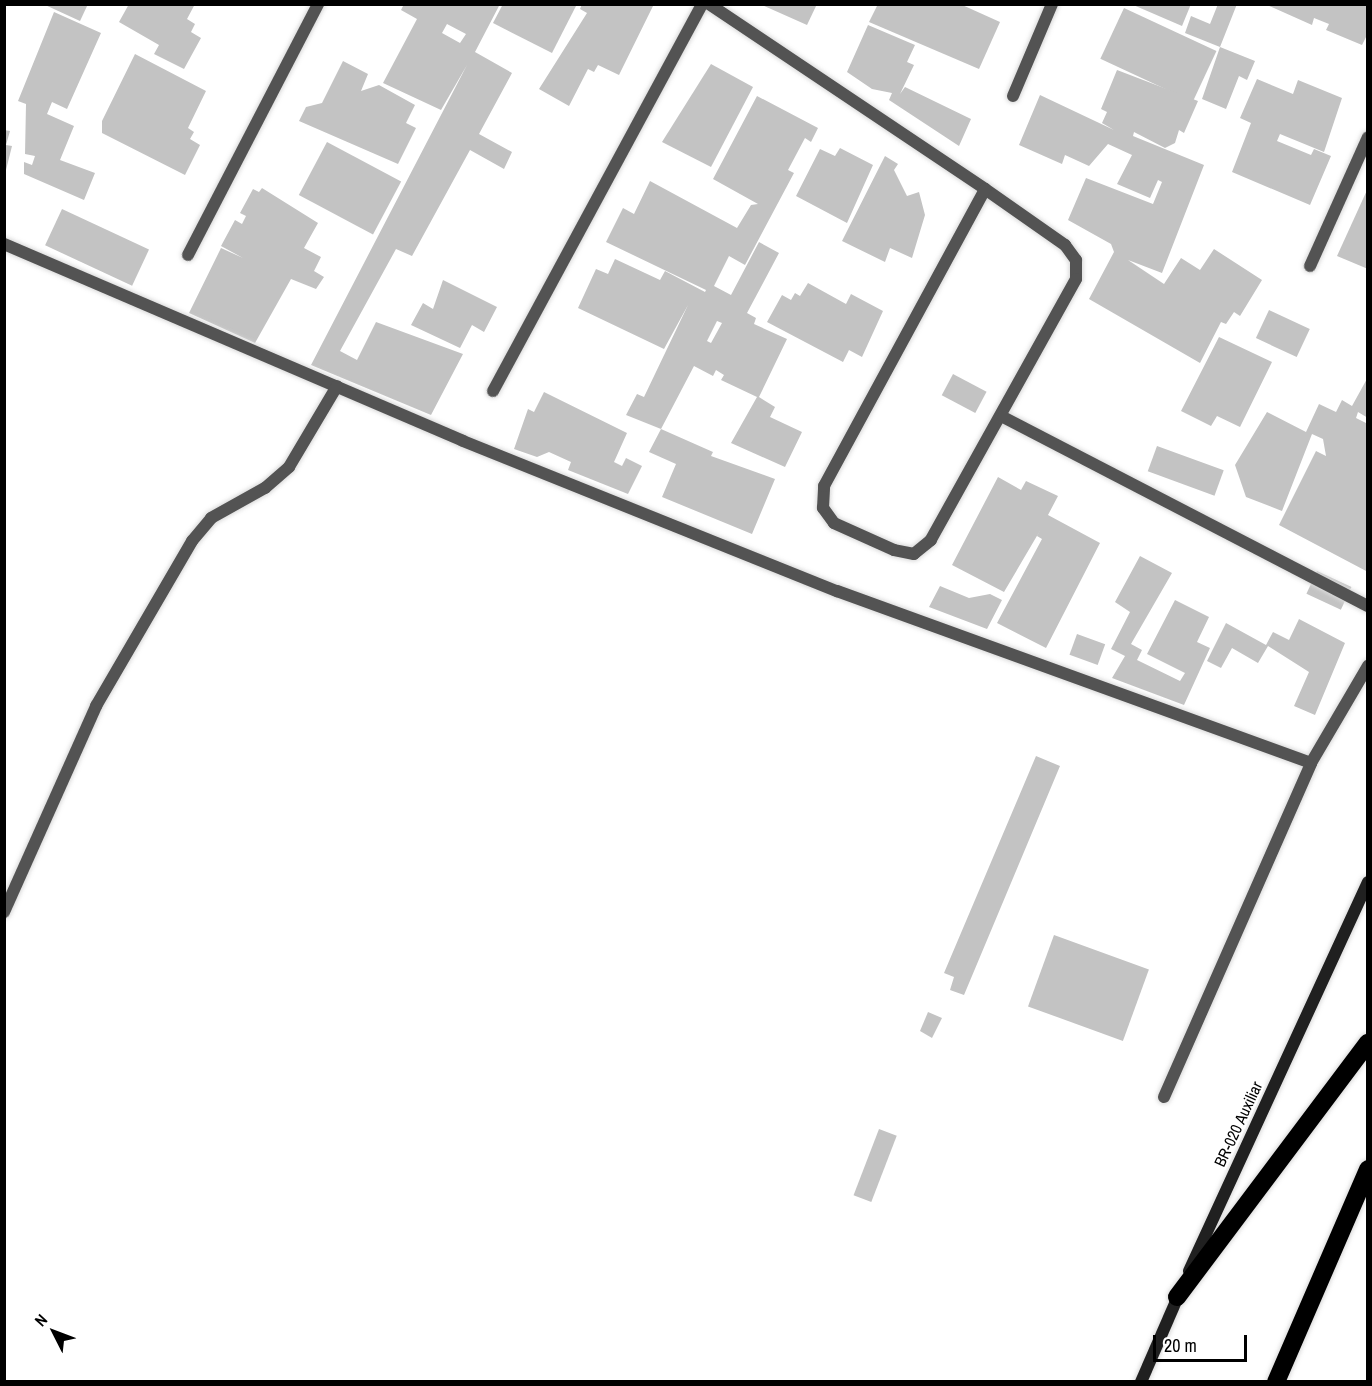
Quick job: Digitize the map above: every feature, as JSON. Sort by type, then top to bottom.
[{"type":"highway","points":[[1177,1297],[1368,1042]]},
{"type":"highway","points":[[1276,1382],[1368,1169]]},
{"type":"main road","name":"BR-020 Auxiliar","points":[[1141,1382],[1177,1297],[1368,882]]},
{"type":"street","points":[[188,255],[318,4]]},
{"type":"street","points":[[493,391],[702,4]]},
{"type":"street","points":[[709,4],[985,189],[1065,245],[1076,260],[1076,279],[1003,417],[931,540],[914,554],[834,523],[822,508],[824,486],[985,189]]},
{"type":"street","points":[[1013,96],[1052,4]]},
{"type":"street","points":[[1310,266],[1368,137]]},
{"type":"street","points":[[4,244],[337,386],[837,591],[1311,763]]},
{"type":"street","points":[[4,912],[96,706],[192,541],[211,518],[266,488],[289,467],[337,386]]},
{"type":"street","points":[[1003,417],[1368,606]]},
{"type":"street","points":[[1164,1097],[1311,763],[1368,666]]},
{"type":"building","points":[[43,4],[88,4],[80,21]]},
{"type":"building","points":[[129,4],[195,4],[187,19],[195,24],[191,32],[201,38],[184,69],[154,54],[159,45],[119,22]]},
{"type":"building","points":[[404,4],[500,4],[475,52],[512,73],[479,134],[512,152],[504,169],[470,150],[412,256],[396,249],[340,351],[357,360],[376,322],[463,354],[431,415],[311,365],[467,65],[441,110],[383,83],[417,19],[401,10]],"holes":[[[447,24],[466,34],[460,43],[442,33]]]},
{"type":"building","points":[[503,4],[577,4],[552,53],[493,23]]},
{"type":"building","points":[[582,4],[654,4],[619,75],[598,65],[594,72],[588,69],[569,106],[539,89],[587,13],[580,9]]},
{"type":"building","points":[[760,4],[817,4],[807,25]]},
{"type":"building","points":[[878,4],[960,4],[1000,22],[979,69],[869,22]]},
{"type":"building","points":[[1131,4],[1191,4],[1182,26]]},
{"type":"building","points":[[1218,4],[1237,4],[1220,47],[1185,33],[1191,16],[1210,24]]},
{"type":"building","points":[[1265,4],[1368,4],[1368,33],[1362,45],[1326,30],[1329,24],[1314,18],[1312,25]]},
{"type":"building","points":[[1124,8],[1216,51],[1193,102],[1100,59]]},
{"type":"building","points":[[54,12],[101,33],[67,109],[52,102],[47,114],[74,126],[60,160],[95,173],[84,200],[24,174],[24,162],[32,165],[35,156],[25,154],[26,104],[18,101]]},
{"type":"building","points":[[868,25],[915,45],[907,62],[914,65],[900,94],[905,87],[971,119],[959,146],[889,100],[892,93],[872,89],[847,72]]},
{"type":"building","points":[[1220,47],[1255,61],[1247,80],[1239,76],[1226,109],[1202,99]]},
{"type":"building","points":[[135,54],[206,91],[188,128],[194,132],[190,139],[200,145],[185,175],[102,133],[102,121]]},
{"type":"building","points":[[343,61],[368,74],[361,91],[379,85],[415,105],[406,123],[416,128],[398,164],[299,121],[306,107],[322,103]]},
{"type":"building","points":[[711,64],[753,87],[711,167],[662,142]]},
{"type":"building","points":[[1117,70],[1198,101],[1184,133],[1179,130],[1175,143],[1165,148],[1134,132],[1133,136],[1204,165],[1162,273],[1128,260],[1164,284],[1181,258],[1200,270],[1214,249],[1262,280],[1240,316],[1234,312],[1226,324],[1221,322],[1200,363],[1089,299],[1114,252],[1111,244],[1068,220],[1086,178],[1153,204],[1162,182],[1158,180],[1150,198],[1117,184],[1132,155],[1108,144],[1089,166],[1065,155],[1062,164],[1019,145],[1040,95],[1114,130],[1102,123],[1107,112],[1101,109]]},
{"type":"building","points":[[1257,79],[1293,94],[1298,80],[1342,98],[1324,152],[1280,134],[1277,141],[1311,155],[1314,149],[1331,156],[1310,205],[1232,172],[1251,123],[1240,118]]},
{"type":"building","points":[[757,96],[818,128],[811,142],[805,138],[788,170],[794,173],[745,265],[729,256],[714,286],[731,295],[759,242],[779,253],[747,313],[756,318],[754,324],[787,339],[759,397],[775,407],[770,417],[802,432],[785,467],[731,443],[757,397],[721,380],[724,375],[716,370],[713,376],[694,366],[661,429],[626,415],[637,394],[644,397],[688,305],[664,349],[578,308],[596,269],[608,274],[615,259],[660,280],[665,271],[705,292],[706,290],[606,242],[623,208],[634,214],[650,181],[737,228],[751,205],[758,204],[713,179]],"holes":[[[717,321],[722,323],[711,343],[707,341]]]},
{"type":"building","points":[[4,130],[10,131],[6,145],[12,146],[5,174]]},
{"type":"building","points":[[327,142],[401,181],[373,234],[299,195]]},
{"type":"building","points":[[840,148],[873,165],[847,223],[796,196],[820,149],[835,156]]},
{"type":"building","points":[[885,156],[898,164],[894,170],[907,196],[919,192],[925,215],[912,258],[890,248],[885,262],[842,241]]},
{"type":"building","points":[[262,188],[318,223],[304,248],[321,257],[314,271],[324,277],[316,289],[291,279],[255,343],[189,313],[221,248],[243,258],[221,246],[235,220],[242,224],[246,216],[240,213],[253,189],[259,192]]},
{"type":"building","points":[[1368,188],[1368,269],[1337,256]]},
{"type":"building","points":[[62,209],[149,250],[132,286],[45,245]]},
{"type":"building","points":[[443,280],[497,307],[484,332],[472,325],[460,348],[411,325],[423,303],[433,309]]},
{"type":"building","points":[[808,283],[846,304],[851,294],[883,311],[862,357],[849,350],[843,362],[767,322],[782,295],[791,300],[795,293],[800,296]]},
{"type":"building","points":[[1269,310],[1310,329],[1297,357],[1256,338]]},
{"type":"building","points":[[1219,337],[1272,362],[1240,427],[1217,416],[1211,426],[1181,411]]},
{"type":"building","points":[[953,374],[987,392],[975,413],[942,395]]},
{"type":"building","points":[[1368,377],[1368,418],[1358,412],[1356,418],[1368,424],[1368,572],[1279,525],[1316,451],[1326,456],[1323,439],[1312,434],[1282,511],[1246,497],[1235,465],[1267,412],[1306,432],[1319,404],[1336,412],[1342,400],[1352,406]]},
{"type":"building","points":[[544,392],[627,433],[614,462],[622,466],[626,458],[642,466],[628,494],[568,470],[571,462],[549,452],[537,457],[514,449],[528,409],[534,412]]},
{"type":"building","points":[[661,429],[713,452],[711,456],[775,479],[752,534],[662,497],[676,464],[649,452]]},
{"type":"building","points":[[1157,446],[1224,470],[1214,496],[1148,471]]},
{"type":"building","points":[[998,477],[1021,490],[1026,481],[1058,496],[1048,515],[1100,543],[1046,648],[997,623],[1042,539],[1037,536],[1041,529],[1004,592],[952,565]]},
{"type":"building","points":[[1140,556],[1172,573],[1131,644],[1142,650],[1137,660],[1180,681],[1185,673],[1147,654],[1175,600],[1209,617],[1197,642],[1210,648],[1184,705],[1112,678],[1125,656],[1111,649],[1130,612],[1115,602]]},
{"type":"building","points":[[1317,571],[1351,587],[1341,610],[1306,594]]},
{"type":"building","points":[[940,586],[969,598],[990,594],[1002,600],[987,629],[929,607]]},
{"type":"building","points":[[1299,619],[1345,643],[1315,715],[1294,706],[1309,672],[1268,646],[1258,663],[1232,648],[1221,668],[1207,661],[1226,623],[1266,645],[1273,632],[1289,640]]},
{"type":"building","points":[[1077,634],[1105,644],[1098,665],[1069,655]]},
{"type":"building","points":[[1036,756],[1060,766],[964,995],[950,990],[954,977],[944,973]]},
{"type":"building","points":[[1054,935],[1149,970],[1123,1041],[1028,1006]]},
{"type":"building","points":[[928,1012],[942,1018],[932,1038],[920,1031]]},
{"type":"building","points":[[879,1129],[897,1136],[871,1202],[854,1195]]}]
